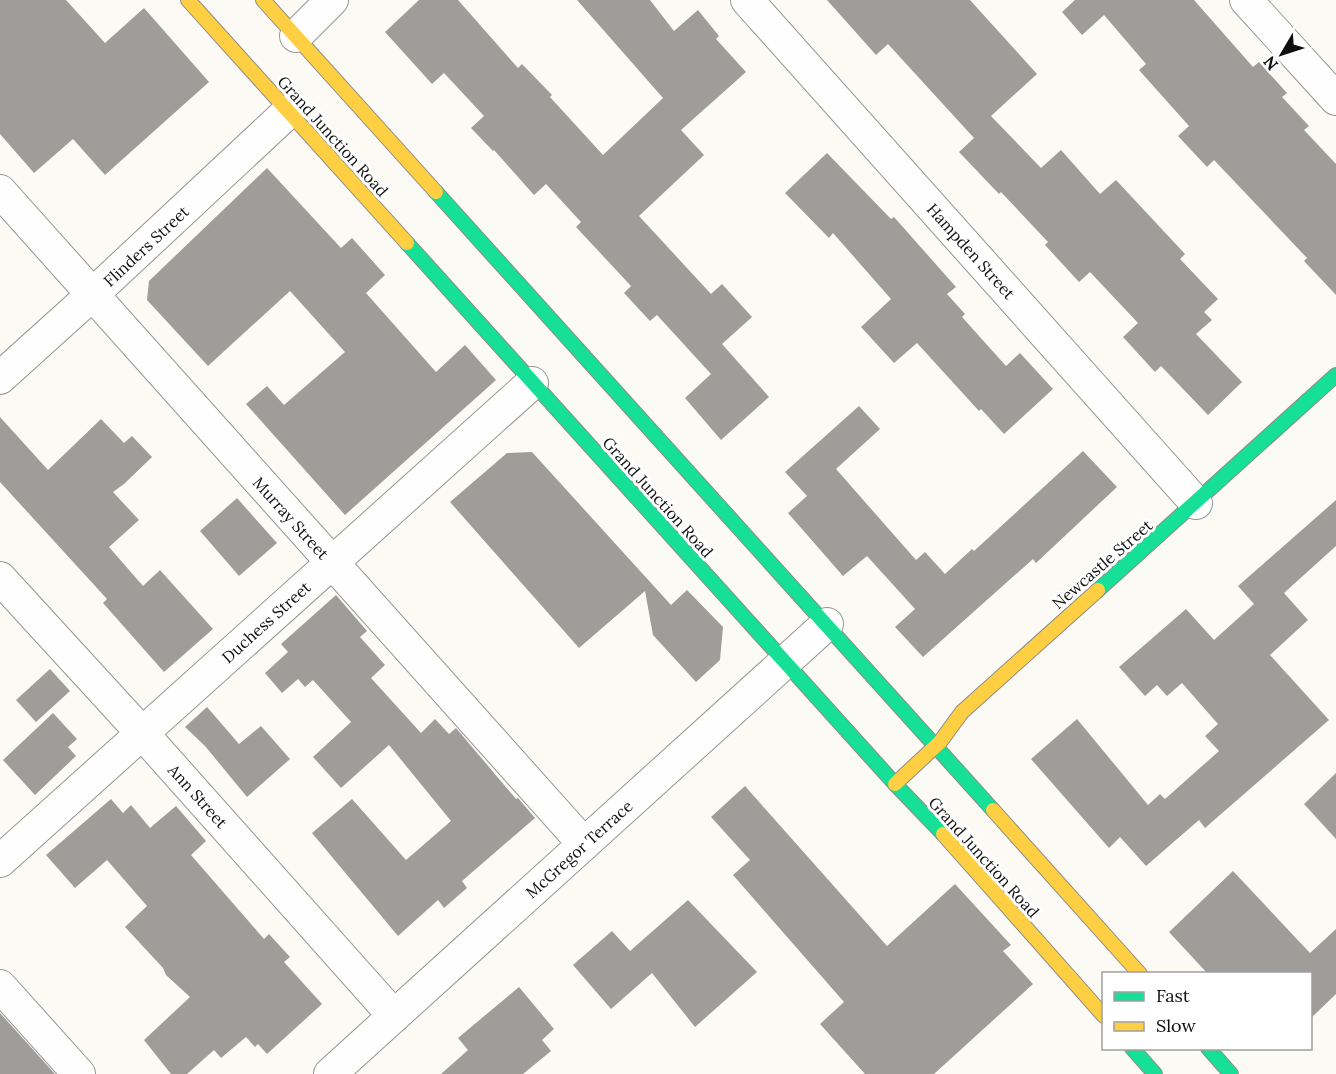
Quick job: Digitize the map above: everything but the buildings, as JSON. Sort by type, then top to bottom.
[{"type":"main road","name":"Grand Junction Road","points":[[188,0],[532,383],[938,828],[1102,1014]]},
{"type":"main road","points":[[263,0],[1138,972]]},
{"type":"main road","name":"Newcastle Street","points":[[896,784],[936,747],[954,726],[962,712],[1336,375]]},
{"type":"main road","points":[[1134,1050],[1155,1074]]},
{"type":"main road","points":[[1210,1050],[1231,1074]]},
{"type":"street","points":[[296,36],[332,0]]},
{"type":"street","name":"Hampden Street","points":[[747,0],[1196,503]]},
{"type":"street","points":[[1246,0],[1336,99]]},
{"type":"street","name":"Flinders Street","points":[[0,378],[289,111]]},
{"type":"street","name":"Murray Street","points":[[0,191],[584,844]]},
{"type":"street","name":"Duchess Street","points":[[0,861],[532,383]]},
{"type":"street","name":"Ann Street","points":[[0,578],[142,733],[394,1016]]},
{"type":"street","name":"McGregor Terrace","points":[[341,1070],[394,1016],[827,624]]},
{"type":"street","points":[[0,986],[79,1074]]},
{"type":"traffic: fast","points":[[436,192],[993,810]]},
{"type":"traffic: fast","points":[[407,243],[895,784],[943,834]]},
{"type":"traffic: fast","points":[[1098,590],[1336,375]]},
{"type":"traffic: fast","points":[[1134,1050],[1155,1074]]},
{"type":"traffic: fast","points":[[1210,1050],[1231,1074]]},
{"type":"traffic: slow","points":[[188,0],[407,243]]},
{"type":"traffic: slow","points":[[263,0],[436,192]]},
{"type":"traffic: slow","points":[[895,784],[940,742],[962,712],[1098,590]]},
{"type":"traffic: slow","points":[[993,810],[1138,972]]},
{"type":"traffic: slow","points":[[943,834],[1102,1014]]}]
